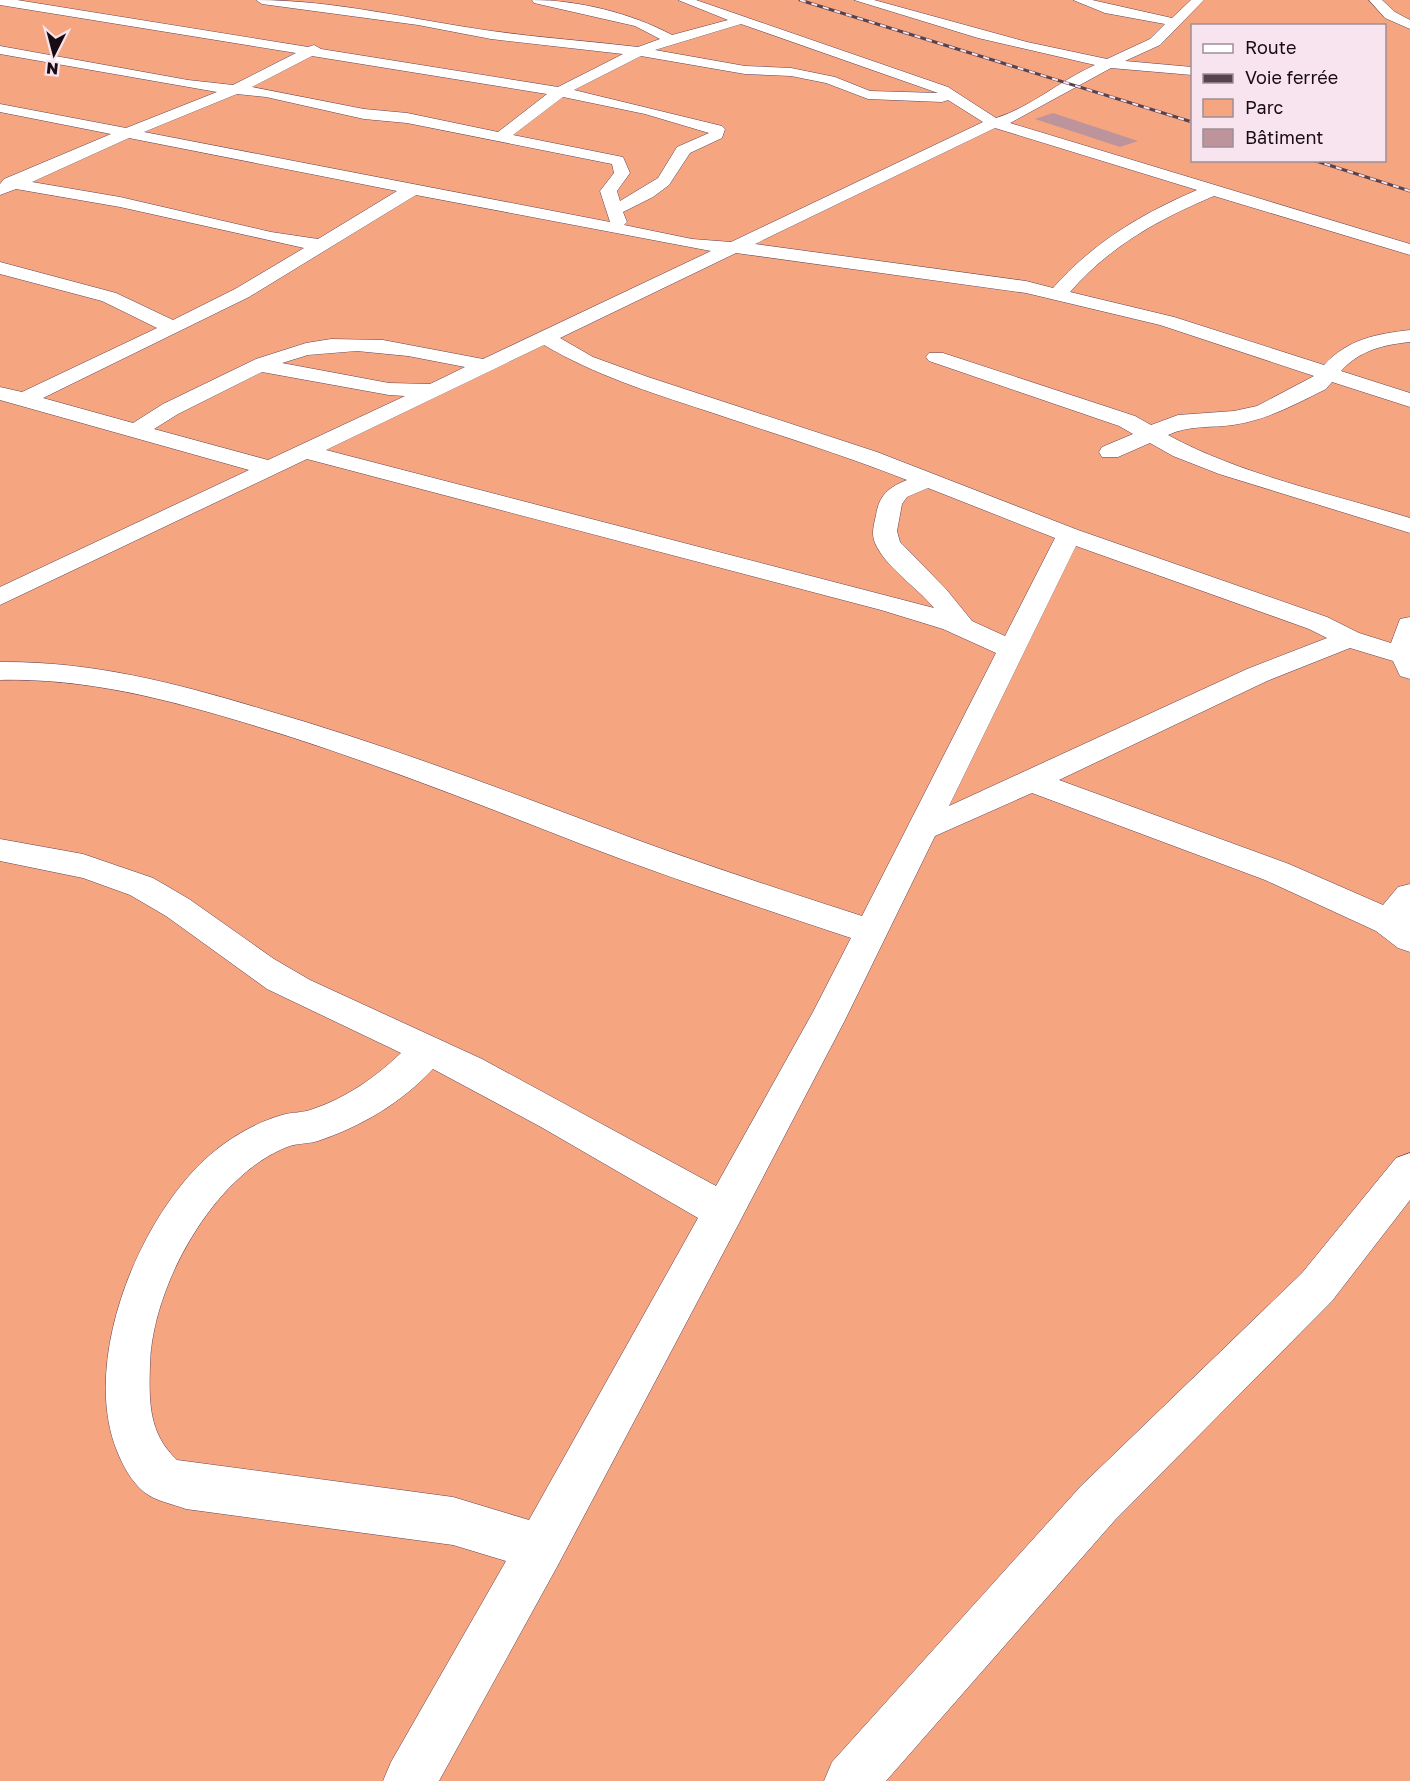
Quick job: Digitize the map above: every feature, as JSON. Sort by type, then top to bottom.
[{"type":"street","points":[[262,0],[388,17],[491,35],[637,51],[736,69],[819,77],[868,95],[956,97]]},
{"type":"street","points":[[538,0],[639,23],[669,39]]},
{"type":"street","points":[[684,0],[904,76],[956,97],[994,123],[1410,249]]},
{"type":"street","points":[[1080,0],[1110,10],[1173,22]]},
{"type":"street","points":[[0,597],[994,123],[1014,117],[1060,88],[1155,42],[1198,0]]},
{"type":"street","points":[[1374,0],[1401,5]]},
{"type":"street","points":[[1374,0],[1409,28]]},
{"type":"street","points":[[0,1],[562,92],[647,110],[717,129],[716,135],[683,150],[681,161],[671,176],[620,221]]},
{"type":"street","points":[[866,1],[1013,41],[1113,63],[1191,71]]},
{"type":"street","points":[[355,30],[418,5]]},
{"type":"street","points":[[62,27],[114,8]]},
{"type":"street","points":[[587,11],[671,24],[721,25]]},
{"type":"street","points":[[501,137],[529,113],[562,92],[637,51],[669,39],[743,20]]},
{"type":"street","points":[[1389,31],[1409,28]]},
{"type":"street","points":[[0,49],[21,41]]},
{"type":"street","points":[[5,185],[235,89],[329,41]]},
{"type":"street","points":[[0,49],[194,85],[235,89],[617,160],[623,169],[621,179],[609,189],[620,221]]},
{"type":"street","points":[[0,108],[485,205],[546,208],[604,216],[692,244],[970,279],[1058,294],[1167,321],[1410,400]]},
{"type":"street","points":[[5,185],[120,202],[271,237],[323,245]]},
{"type":"street","points":[[1058,294],[1094,256],[1135,224],[1213,190]]},
{"type":"street","points":[[23,400],[243,292],[323,245],[340,231],[410,191]]},
{"type":"street","points":[[0,268],[109,297],[145,316],[173,327]]},
{"type":"street","points":[[1110,452],[1178,422],[1250,416],[1306,391],[1328,375],[1338,362],[1361,346],[1377,340],[1410,336]]},
{"type":"street","points":[[543,337],[586,361],[640,382],[869,457],[1069,535],[1318,623],[1349,639],[1408,663],[1406,632],[1410,625]]},
{"type":"street","points":[[136,431],[166,410],[259,366],[304,349],[345,344],[404,350],[484,365]]},
{"type":"street","points":[[936,357],[1085,405],[1151,433],[1181,451],[1227,469],[1410,526]]},
{"type":"street","points":[[259,366],[389,389],[431,390]]},
{"type":"street","points":[[0,393],[269,468]]},
{"type":"street","points":[[303,451],[890,604],[962,626],[1012,650]]},
{"type":"street","points":[[926,481],[899,492],[890,503],[885,531],[888,543],[897,555],[944,603],[962,626]]},
{"type":"street","points":[[410,1781],[724,1212],[871,932],[1069,535]]},
{"type":"street","points":[[922,829],[1031,781],[1257,675],[1349,639]]},
{"type":"street","points":[[0,671],[64,670],[118,678],[308,731],[384,756],[674,866],[871,932]]},
{"type":"street","points":[[1031,781],[1278,872],[1399,930],[1410,896]]},
{"type":"street","points":[[0,850],[83,865],[117,876],[159,896],[192,917],[269,975],[321,1002],[427,1050],[607,1143],[724,1212]]},
{"type":"street","points":[[427,1050],[401,1079],[358,1108],[314,1126],[282,1131],[251,1146],[198,1194],[168,1237],[130,1339],[126,1397],[133,1432],[137,1448],[162,1476],[186,1486],[453,1521],[540,1548]]},
{"type":"street","points":[[851,1781],[1098,1503],[1317,1287],[1410,1170]]},
{"type":"green space","points":[[0,0],[1410,0],[1410,1781],[0,1781]]},
{"type":"building","points":[[1053,113],[1138,141],[1120,147],[1035,119]]},
{"type":"railway","points":[[800,0],[1191,122]]},
{"type":"railway","points":[[1319,162],[1410,191]]}]
